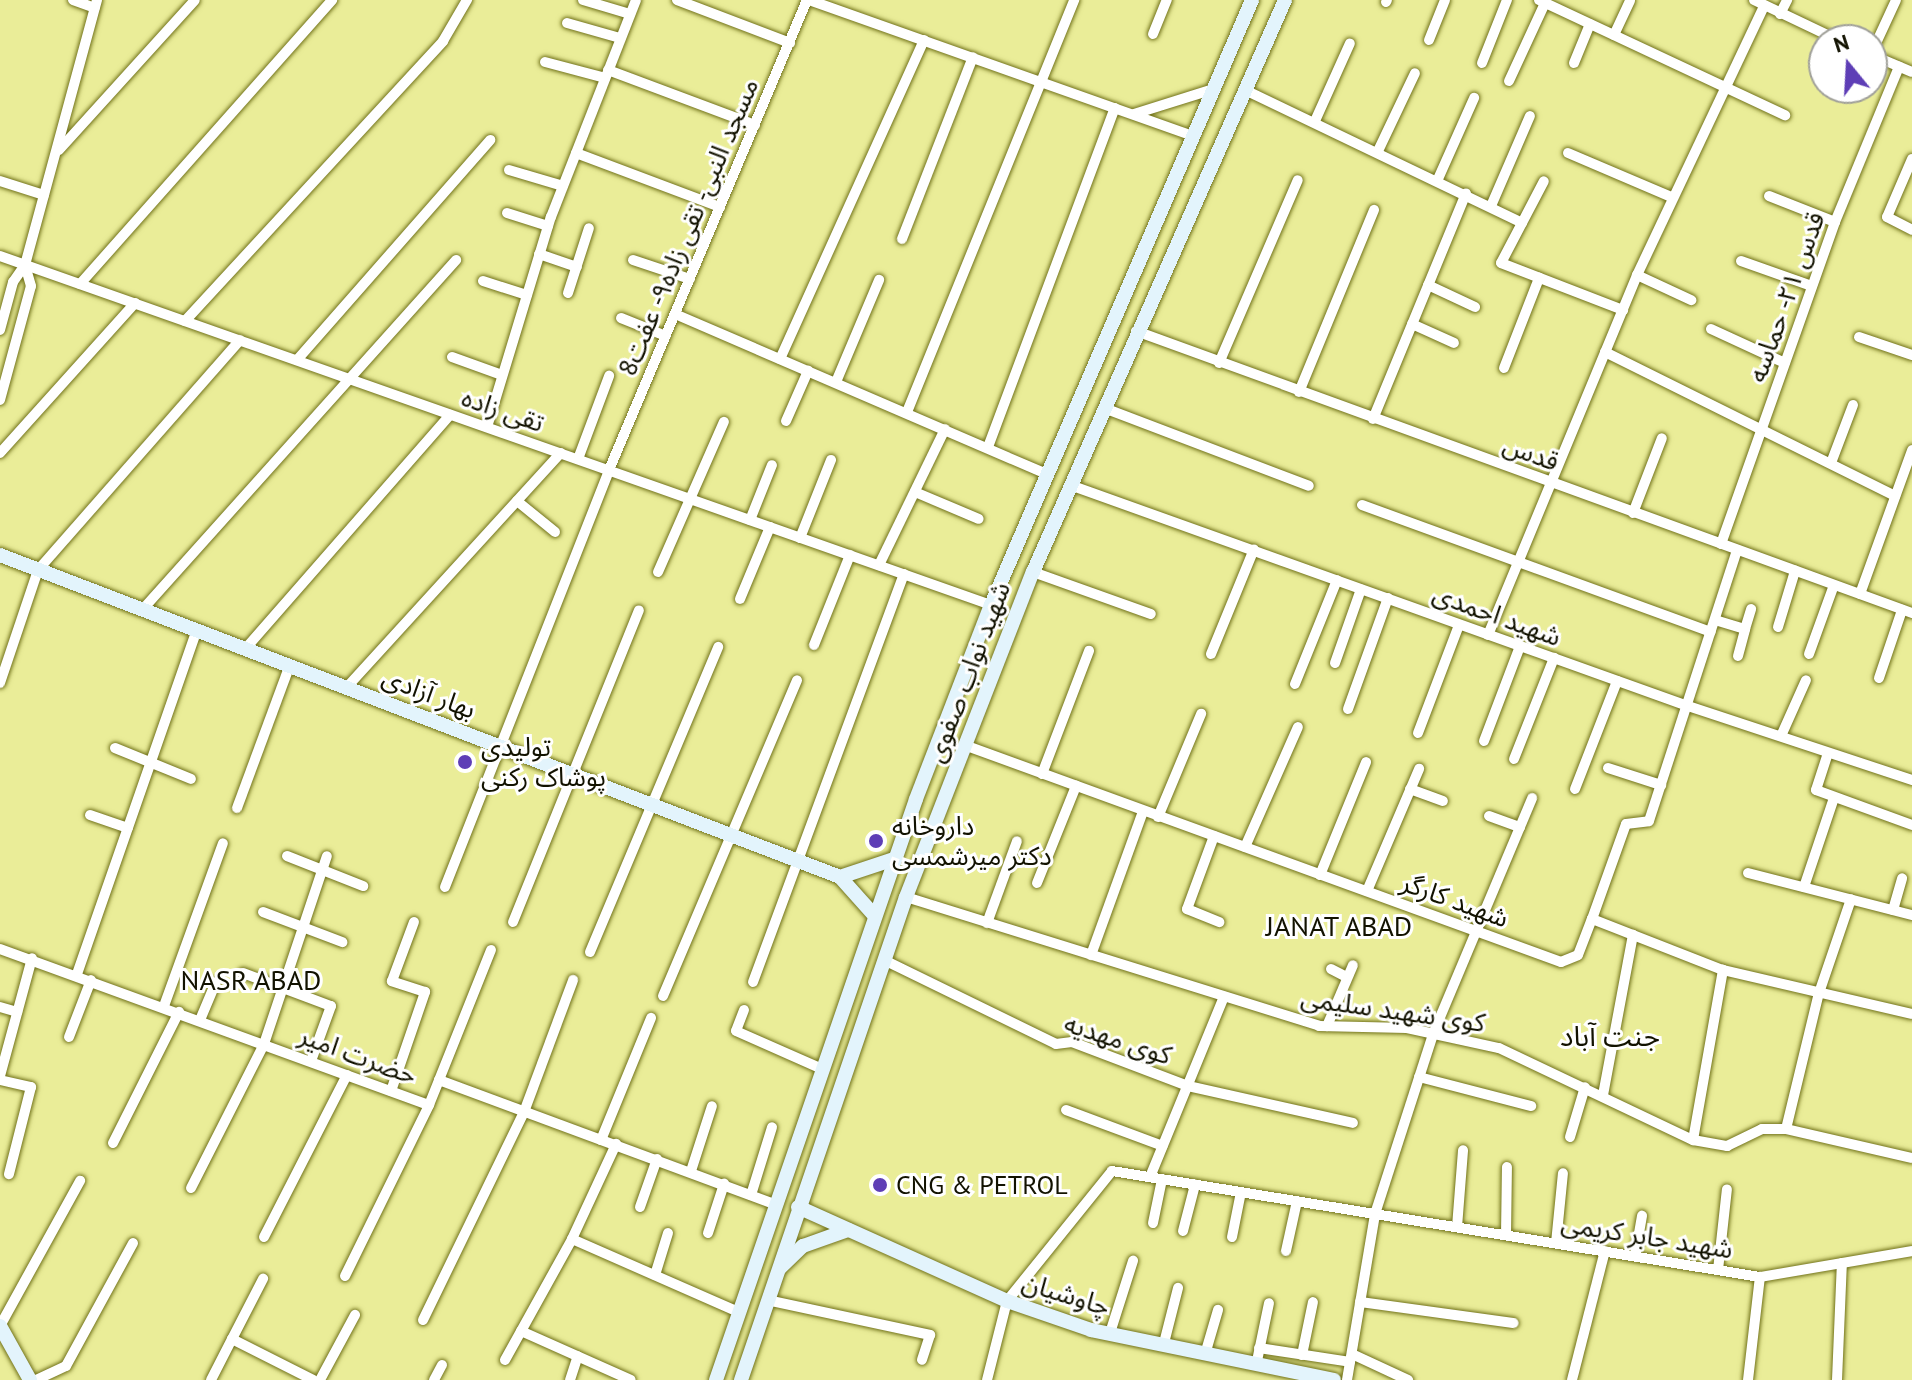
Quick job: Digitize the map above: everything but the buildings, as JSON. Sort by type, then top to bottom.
[{"type":"main road","name":"شهید نواب صفوی","points":[[716,1380],[736,1311],[874,915],[991,605],[1252,0]]},
{"type":"main road","name":"شهید نواب صفوی","points":[[741,1380],[906,897],[1033,572],[1136,331],[1285,0]]},
{"type":"main road","name":"بهار آزادی","points":[[0,555],[840,877],[874,915]]},
{"type":"main road","points":[[840,877],[894,859]]},
{"type":"main road","name":"چاوشیان","points":[[798,1207],[1007,1301],[1110,1333],[1206,1351],[1258,1354],[1285,1374],[1334,1380]]},
{"type":"main road","points":[[775,1275],[803,1246],[848,1230]]},
{"type":"main road","points":[[0,1326],[30,1380]]},
{"type":"street","points":[[0,330],[13,282],[25,265],[96,4],[73,0]]},
{"type":"street","points":[[56,154],[195,0]]},
{"type":"street","points":[[80,284],[332,0]]},
{"type":"street","points":[[185,321],[443,41],[467,0]]},
{"type":"street","points":[[583,0],[630,14]]},
{"type":"street","points":[[487,427],[548,226],[636,0]]},
{"type":"street","points":[[677,0],[790,43]]},
{"type":"street","points":[[808,0],[1193,136]]},
{"type":"street","name":"مسجد النبی- تقی زاده۹- عفت8","points":[[445,887],[609,470],[808,0]]},
{"type":"street","points":[[1153,34],[1167,0]]},
{"type":"street","points":[[1429,40],[1445,0]]},
{"type":"street","points":[[1482,63],[1507,0]]},
{"type":"street","points":[[1614,35],[1630,0]]},
{"type":"street","points":[[1780,14],[1787,0]]},
{"type":"street","points":[[1885,24],[1896,0]]},
{"type":"street","points":[[907,412],[1072,1]]},
{"type":"street","points":[[1509,81],[1542,1],[1725,84],[1785,115]]},
{"type":"street","points":[[1488,635],[1637,275],[1759,3],[1808,27]]},
{"type":"street","points":[[567,23],[620,38]]},
{"type":"street","points":[[1574,63],[1590,24]]},
{"type":"street","points":[[780,359],[924,40]]},
{"type":"street","points":[[1315,121],[1350,43]]},
{"type":"street","points":[[902,239],[973,57]]},
{"type":"street","points":[[545,62],[606,74],[755,125]]},
{"type":"street","points":[[1888,62],[1912,72]]},
{"type":"street","name":"قدس ۲۱- حماسه","points":[[1721,544],[1835,222],[1899,67]]},
{"type":"street","points":[[1378,151],[1415,73]]},
{"type":"street","points":[[1134,114],[1214,89]]},
{"type":"street","points":[[1245,90],[1438,179],[1522,223]]},
{"type":"street","points":[[1438,179],[1474,98]]},
{"type":"street","points":[[988,447],[1115,108]]},
{"type":"street","points":[[1491,206],[1530,116]]},
{"type":"street","points":[[297,360],[490,140]]},
{"type":"street","points":[[576,153],[720,207]]},
{"type":"street","points":[[1568,153],[1671,197]]},
{"type":"street","points":[[1912,159],[1887,217],[1912,230]]},
{"type":"street","points":[[509,170],[563,186]]},
{"type":"street","points":[[1219,363],[1298,180]]},
{"type":"street","points":[[0,181],[44,195]]},
{"type":"street","points":[[1544,181],[1501,263],[1623,310]]},
{"type":"street","points":[[1373,419],[1466,193]]},
{"type":"street","points":[[1769,196],[1835,222]]},
{"type":"street","points":[[1299,392],[1374,210]]},
{"type":"street","points":[[507,213],[548,226]]},
{"type":"street","points":[[568,293],[589,228]]},
{"type":"street","points":[[539,254],[577,267]]},
{"type":"street","name":"تقی زاده","points":[[0,256],[991,605]]},
{"type":"street","points":[[143,609],[456,260]]},
{"type":"street","points":[[633,260],[690,279]]},
{"type":"street","points":[[1741,261],[1812,286]]},
{"type":"street","points":[[0,400],[31,286],[25,265]]},
{"type":"street","points":[[1637,275],[1691,300]]},
{"type":"street","points":[[1504,368],[1539,278]]},
{"type":"street","points":[[836,382],[879,280]]},
{"type":"street","points":[[483,281],[527,295]]},
{"type":"street","points":[[1428,285],[1475,307]]},
{"type":"street","points":[[0,453],[135,303]]},
{"type":"street","points":[[675,314],[1047,474]]},
{"type":"street","points":[[621,318],[666,336]]},
{"type":"street","points":[[1412,324],[1454,343]]},
{"type":"street","points":[[1711,329],[1785,363]]},
{"type":"street","name":"قدس","points":[[1136,331],[1907,612]]},
{"type":"street","points":[[1859,337],[1912,355]]},
{"type":"street","points":[[0,683],[38,570],[240,340]]},
{"type":"street","points":[[1605,352],[1763,427],[1895,496]]},
{"type":"street","points":[[452,357],[502,375]]},
{"type":"street","points":[[786,421],[808,371]]},
{"type":"street","points":[[578,459],[609,376]]},
{"type":"street","points":[[1831,463],[1853,405]]},
{"type":"street","points":[[1104,408],[1309,486]]},
{"type":"street","points":[[246,648],[450,415]]},
{"type":"street","points":[[658,572],[724,422]]},
{"type":"street","points":[[879,565],[945,429]]},
{"type":"street","points":[[1633,513],[1662,438]]},
{"type":"street","points":[[1860,594],[1895,496],[1907,482],[1912,450]]},
{"type":"street","points":[[347,687],[561,453]]},
{"type":"street","points":[[800,538],[831,460]]},
{"type":"street","points":[[750,520],[772,465]]},
{"type":"street","name":"شهید احمدی","points":[[1070,485],[1688,706],[1911,777]]},
{"type":"street","points":[[915,492],[979,519]]},
{"type":"street","points":[[517,501],[555,532]]},
{"type":"street","points":[[1362,505],[1711,632]]},
{"type":"street","points":[[740,599],[770,527]]},
{"type":"street","points":[[1211,654],[1254,549]]},
{"type":"street","points":[[1608,768],[1661,785],[1737,550]]},
{"type":"street","points":[[814,645],[850,555]]},
{"type":"street","points":[[1778,627],[1795,571]]},
{"type":"street","points":[[1033,572],[1151,614]]},
{"type":"street","points":[[753,982],[904,574]]},
{"type":"street","points":[[1295,684],[1337,580]]},
{"type":"street","points":[[1809,654],[1834,585]]},
{"type":"street","points":[[1335,663],[1361,589]]},
{"type":"street","points":[[1348,709],[1388,598]]},
{"type":"street","points":[[1738,656],[1751,609]]},
{"type":"street","points":[[513,922],[639,610]]},
{"type":"street","points":[[1879,678],[1907,612]]},
{"type":"street","points":[[1715,620],[1745,629]]},
{"type":"street","points":[[1418,733],[1459,625]]},
{"type":"street","points":[[77,974],[197,630]]},
{"type":"street","points":[[1484,741],[1520,646]]},
{"type":"street","points":[[590,952],[718,647]]},
{"type":"street","points":[[1042,774],[1089,651]]},
{"type":"street","points":[[1514,759],[1554,658]]},
{"type":"street","points":[[237,808],[290,665]]},
{"type":"street","points":[[663,996],[734,836],[797,680]]},
{"type":"street","points":[[1781,736],[1806,680]]},
{"type":"street","points":[[1575,789],[1617,681]]},
{"type":"street","points":[[1158,817],[1201,714]]},
{"type":"street","points":[[1245,847],[1298,727]]},
{"type":"street","name":"شهید کارگر","points":[[967,746],[1561,962],[1578,955],[1626,824],[1649,821],[1661,785]]},
{"type":"street","points":[[115,748],[191,779]]},
{"type":"street","points":[[1828,753],[1816,790],[1912,825]]},
{"type":"street","points":[[1320,875],[1366,762]]},
{"type":"street","points":[[1367,891],[1419,769]]},
{"type":"street","points":[[1037,883],[1076,786]]},
{"type":"street","points":[[1410,789],[1443,801]]},
{"type":"street","points":[[1347,1380],[1375,1214],[1433,1034],[1532,798]]},
{"type":"street","points":[[1804,887],[1834,798]]},
{"type":"street","points":[[1091,955],[1143,811]]},
{"type":"street","points":[[90,815],[128,828]]},
{"type":"street","points":[[1489,816],[1520,827]]},
{"type":"street","points":[[1214,836],[1187,909],[1220,922]]},
{"type":"street","points":[[987,923],[1017,841]]},
{"type":"street","points":[[164,1006],[223,843]]},
{"type":"street","points":[[287,856],[363,886]]},
{"type":"street","points":[[191,1188],[264,1044],[327,856]]},
{"type":"street","points":[[1748,873],[1912,915]]},
{"type":"street","points":[[1893,910],[1902,878]]},
{"type":"street","name":"کوی شهید سلیمی","points":[[906,897],[1224,997],[1327,1026],[1433,1034],[1499,1048],[1693,1140],[1727,1146],[1762,1129],[1786,1129],[1912,1158]]},
{"type":"street","points":[[1786,1129],[1819,993],[1851,899]]},
{"type":"street","points":[[263,912],[342,942]]},
{"type":"street","points":[[1592,919],[1723,970],[1912,1014]]},
{"type":"street","points":[[391,1091],[425,992],[392,981],[414,922]]},
{"type":"street","points":[[1603,1095],[1633,935]]},
{"type":"street","name":"حضرت امیر","points":[[0,949],[77,974],[429,1105],[439,1080],[775,1204]]},
{"type":"street","points":[[439,1080],[491,950]]},
{"type":"street","points":[[9,1174],[31,1087],[0,1078],[32,958]]},
{"type":"street","name":"کوی مهدیه","points":[[884,960],[1056,1044],[1072,1042],[1188,1086],[1353,1123]]},
{"type":"street","points":[[1327,1026],[1353,965]]},
{"type":"street","points":[[1331,969],[1347,977]]},
{"type":"street","points":[[1693,1140],[1723,970]]},
{"type":"street","points":[[243,973],[331,1006],[311,1061]]},
{"type":"street","points":[[69,1037],[91,980]]},
{"type":"street","points":[[423,1320],[524,1112],[573,980]]},
{"type":"street","points":[[200,1020],[216,982]]},
{"type":"street","points":[[1153,1223],[1156,1178],[1163,1146],[1224,997]]},
{"type":"street","points":[[0,1007],[17,1012]]},
{"type":"street","points":[[744,1010],[736,1031],[820,1068]]},
{"type":"street","points":[[113,1143],[179,1012]]},
{"type":"street","points":[[601,1140],[651,1018]]},
{"type":"street","points":[[264,1237],[347,1075]]},
{"type":"street","points":[[1419,1077],[1531,1106]]},
{"type":"street","points":[[1570,1137],[1585,1087]]},
{"type":"street","points":[[345,1276],[429,1105]]},
{"type":"street","points":[[691,1171],[712,1106]]},
{"type":"street","points":[[1066,1110],[1163,1146]]},
{"type":"street","points":[[751,1195],[772,1127]]},
{"type":"street","points":[[505,1360],[572,1239],[616,1144]]},
{"type":"street","points":[[1457,1227],[1463,1150]]},
{"type":"street","points":[[640,1207],[657,1159]]},
{"type":"street","points":[[1506,1235],[1507,1167]]},
{"type":"street","name":"شهید جابر کریمی","points":[[1007,1301],[1112,1171],[1760,1277],[1912,1251]]},
{"type":"street","points":[[1556,1243],[1563,1173]]},
{"type":"street","points":[[0,1326],[80,1181]]},
{"type":"street","points":[[708,1233],[724,1184]]},
{"type":"street","points":[[1183,1231],[1195,1185]]},
{"type":"street","points":[[1718,1270],[1727,1189]]},
{"type":"street","points":[[1232,1237],[1241,1192]]},
{"type":"street","points":[[1286,1251],[1297,1201]]},
{"type":"street","points":[[1635,1256],[1642,1216]]},
{"type":"street","points":[[655,1275],[668,1233]]},
{"type":"street","points":[[572,1239],[736,1311]]},
{"type":"street","points":[[36,1380],[66,1366],[133,1243]]},
{"type":"street","points":[[1572,1380],[1605,1251]]},
{"type":"street","points":[[1110,1333],[1133,1261]]},
{"type":"street","points":[[1837,1380],[1842,1263]]},
{"type":"street","points":[[1748,1380],[1760,1277]]},
{"type":"street","points":[[211,1380],[263,1279]]},
{"type":"street","points":[[1164,1343],[1178,1288]]},
{"type":"street","points":[[767,1300],[930,1335],[922,1360]]},
{"type":"street","points":[[987,1380],[1007,1301]]},
{"type":"street","points":[[1302,1355],[1313,1302]]},
{"type":"street","points":[[1360,1302],[1514,1323]]},
{"type":"street","points":[[1269,1303],[1258,1354],[1351,1358],[1408,1380]]},
{"type":"street","points":[[1206,1351],[1218,1310]]},
{"type":"street","points":[[320,1380],[355,1315]]},
{"type":"street","points":[[521,1331],[631,1380]]},
{"type":"street","points":[[232,1339],[313,1380]]},
{"type":"street","points":[[570,1380],[578,1356]]},
{"type":"street","points":[[434,1380],[442,1365]]},
{"type":"place","name":"تولیدی پوشاک رکنی","points":[[465,762]]},
{"type":"place","name":"داروخانه دکتر میرشمسی","points":[[876,841]]},
{"type":"place","name":"CNG & PETROL","points":[[880,1185]]},
{"type":"district","name":"JANAT ABAD","points":[[1339,926]]},
{"type":"district","name":"NASR ABAD","points":[[251,980]]},
{"type":"district","name":"جنت آباد","points":[[1610,1036]]}]
